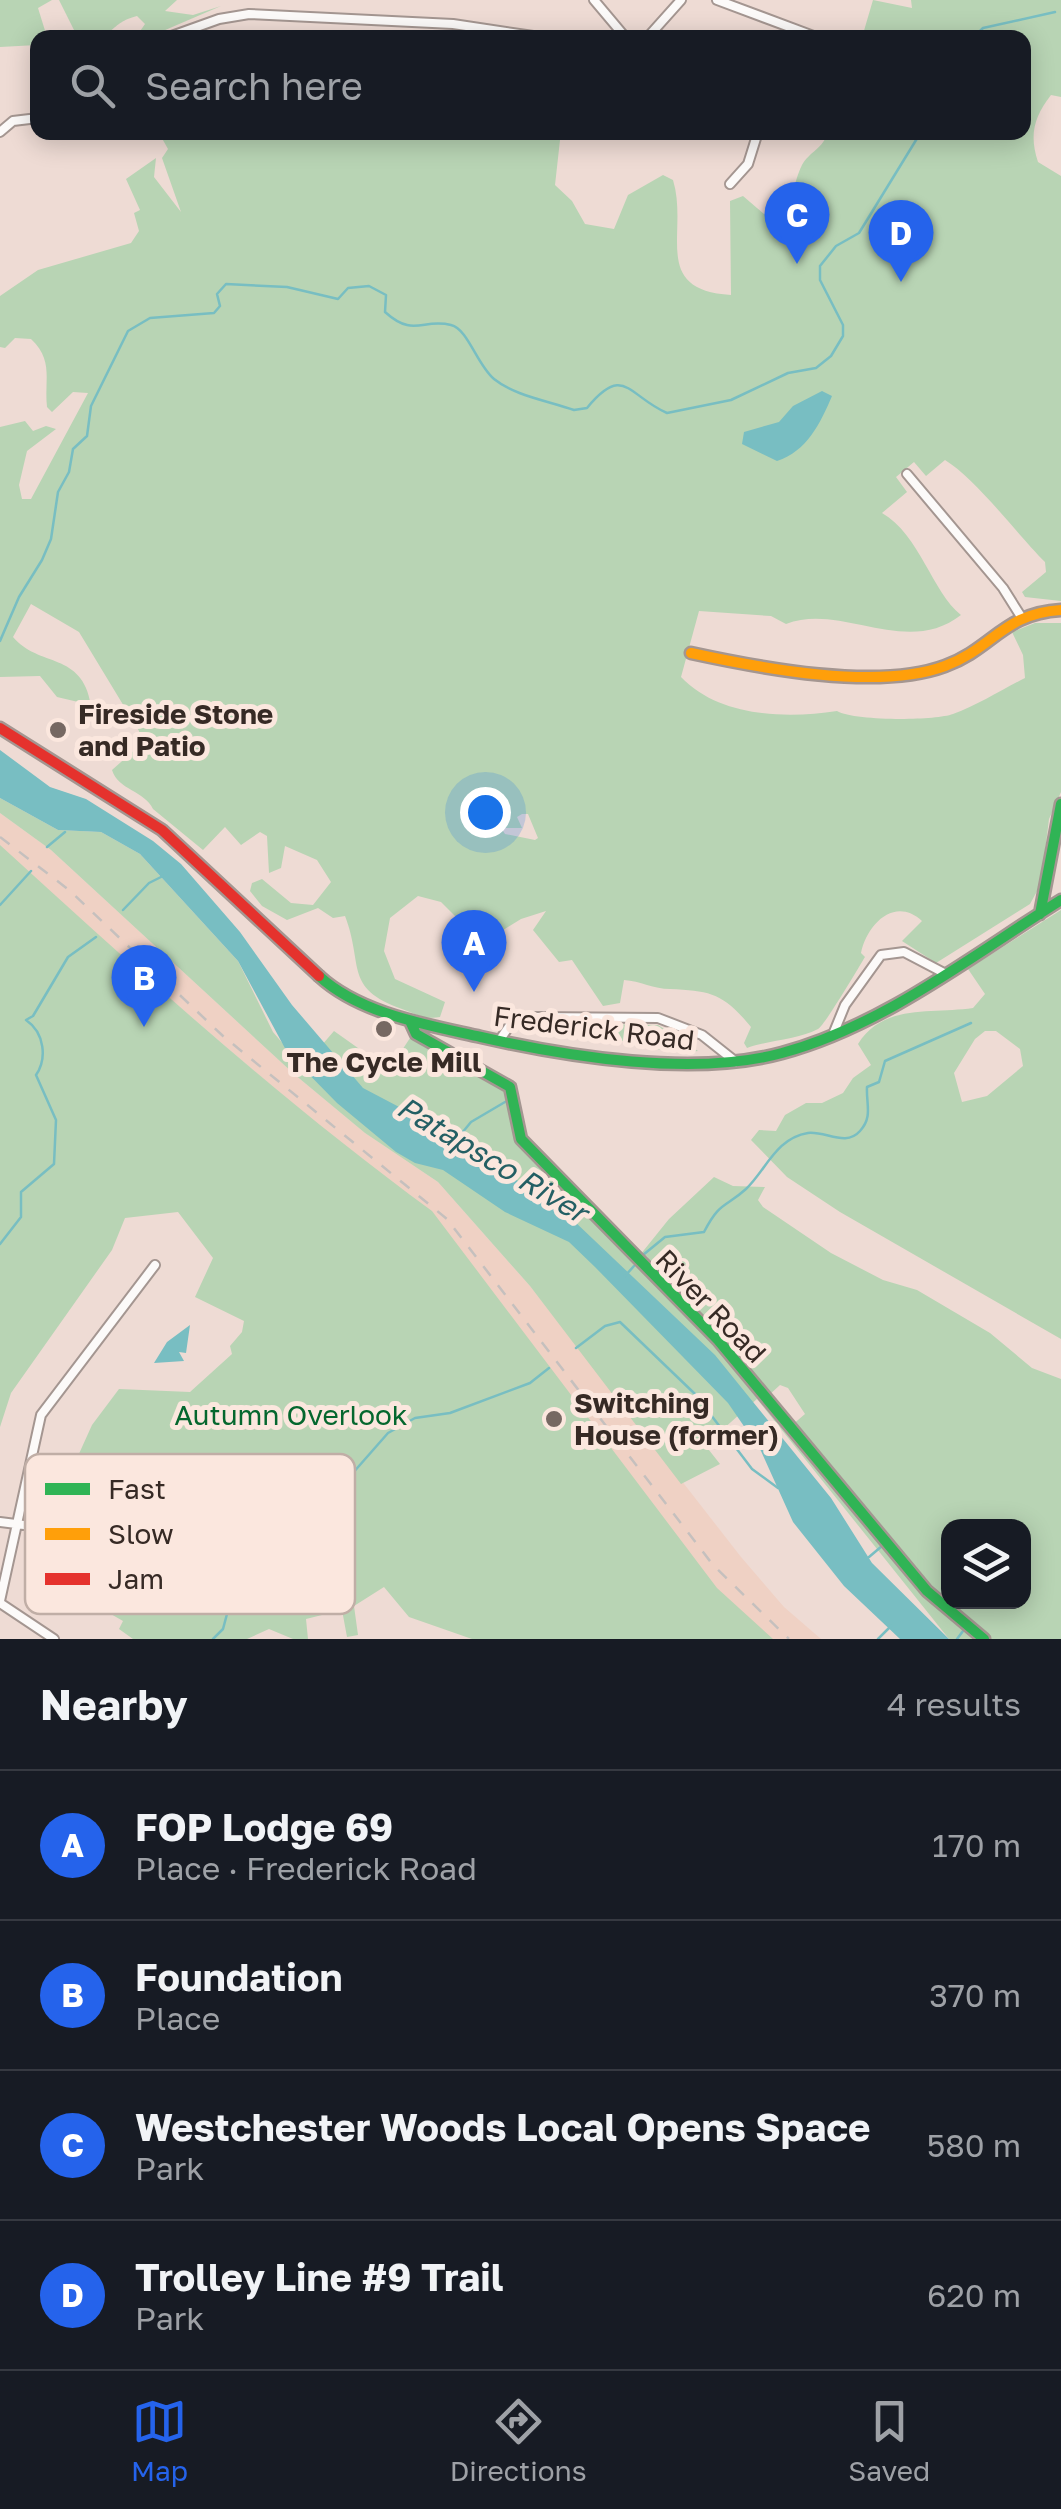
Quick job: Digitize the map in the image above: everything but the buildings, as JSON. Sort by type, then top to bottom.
[{"type":"street","points":[[594,0],[619,30]]},
{"type":"street","points":[[654,30],[682,0]]},
{"type":"street","points":[[717,0],[797,30]]},
{"type":"street","points":[[188,30],[249,14],[467,24],[501,30]]},
{"type":"street","points":[[0,132],[13,121],[30,119]]},
{"type":"street","points":[[730,184],[748,164],[756,140]]},
{"type":"street","points":[[908,474],[1003,588],[1020,615]]},
{"type":"street","points":[[691,652],[750,665],[918,673],[956,662],[1020,615],[1061,610]]},
{"type":"street","name":"Frederick Road","points":[[0,728],[162,830],[334,990],[410,1021],[499,1041],[644,1062],[736,1062],[784,1053],[832,1036],[944,973],[1061,900]]},
{"type":"street","points":[[1040,914],[1061,804]]},
{"type":"street","points":[[832,1036],[846,1005],[881,955],[904,952],[944,973]]},
{"type":"street","points":[[499,1041],[510,1025],[532,1017],[658,1018],[702,1034],[736,1062]]},
{"type":"street","name":"River Road","points":[[410,1021],[416,1034],[505,1082],[516,1099],[514,1125],[521,1139],[624,1249],[718,1340],[927,1591],[984,1639]]},
{"type":"street","points":[[33,1454],[41,1415],[155,1265]]},
{"type":"street","points":[[25,1489],[0,1602],[54,1639]]},
{"type":"street","points":[[0,1522],[25,1527]]},
{"type":"shaded area","points":[[0,813],[51,850],[294,1074],[365,1133],[438,1182],[530,1286],[741,1557],[784,1607],[821,1639],[760,1639],[700,1585],[469,1292],[482,1279],[329,1135],[0,853]]},
{"type":"green space","points":[[0,0],[52,0],[38,8],[45,30],[30,30],[30,45],[0,47]]},
{"type":"green space","points":[[59,0],[177,0],[165,11],[193,15],[221,6],[165,30],[141,30],[145,24],[137,16],[111,30],[74,30]]},
{"type":"green space","points":[[873,0],[912,8],[911,0],[1061,0],[1061,97],[1051,95],[1041,111],[1034,143],[1038,162],[1061,176],[1061,601],[1025,597],[1022,592],[1046,572],[1045,562],[970,480],[945,460],[926,476],[914,462],[896,477],[907,492],[882,513],[906,535],[961,615],[940,627],[896,631],[829,619],[786,624],[771,616],[699,611],[681,677],[714,700],[754,712],[796,715],[837,711],[860,717],[929,718],[953,714],[1025,678],[1023,655],[1012,632],[1035,623],[1061,623],[1061,792],[1049,819],[1041,884],[1030,904],[936,963],[902,941],[922,921],[902,911],[892,912],[869,932],[861,953],[865,957],[818,1029],[747,1048],[744,1043],[751,1027],[732,1007],[706,993],[624,980],[620,1003],[603,1006],[572,960],[559,962],[533,930],[546,911],[521,919],[482,943],[441,902],[418,896],[390,918],[384,951],[395,979],[445,1002],[440,1017],[416,1015],[383,1001],[363,983],[345,916],[333,918],[318,908],[287,920],[262,906],[250,891],[252,883],[262,879],[291,903],[313,905],[331,882],[317,860],[285,846],[281,868],[269,873],[267,836],[260,832],[241,845],[225,827],[203,850],[115,777],[112,770],[139,746],[139,731],[79,632],[31,604],[13,637],[23,647],[79,676],[91,705],[57,697],[40,676],[0,677],[0,427],[25,421],[33,431],[46,426],[56,429],[27,451],[19,485],[22,499],[31,499],[88,393],[73,392],[52,412],[47,407],[47,371],[38,347],[31,339],[15,338],[5,348],[0,347],[0,296],[38,270],[131,243],[139,231],[134,213],[140,210],[126,179],[156,158],[154,177],[181,212],[162,158],[168,149],[163,140],[560,140],[555,185],[572,201],[585,224],[614,229],[628,195],[663,175],[673,180],[681,270],[690,282],[706,291],[731,295],[730,201],[743,196],[779,227],[802,165],[823,142],[1031,140],[1031,30],[864,30]],"holes":[[[528,814],[538,838],[505,834],[501,828],[522,828],[517,817]]]},
{"type":"green space","points":[[0,798],[58,830],[101,832],[140,854],[238,961],[273,1032],[303,1067],[334,1031],[389,1070],[412,1035],[506,1089],[513,1133],[636,1266],[648,1257],[640,1255],[669,1219],[714,1177],[733,1186],[765,1187],[758,1200],[763,1207],[831,1253],[883,1280],[917,1290],[990,1333],[1032,1368],[1061,1379],[1061,1639],[949,1639],[757,1399],[705,1445],[720,1464],[681,1484],[530,1286],[438,1182],[365,1133],[294,1074],[51,850],[0,813]],"holes":[[[780,1385],[788,1388],[805,1414],[791,1426],[768,1396]]]},
{"type":"green space","name":"Autumn Overlook","points":[[0,845],[265,1080],[432,1211],[717,1588],[773,1639],[472,1639],[409,1617],[384,1587],[355,1605],[355,1454],[79,1454],[92,1425],[119,1389],[190,1392],[232,1354],[230,1346],[242,1332],[244,1321],[195,1297],[213,1258],[178,1212],[125,1218],[112,1250],[11,1393],[0,1427]]},
{"type":"green space","points":[[1061,910],[1061,1339],[840,1212],[787,1177],[751,1140],[759,1130],[776,1131],[785,1115],[806,1103],[822,1103],[843,1093],[853,1078],[871,1065],[858,1044],[881,1022],[910,1013],[973,1008],[985,994],[968,969]],"holes":[[[985,1031],[996,1031],[1020,1049],[1023,1066],[987,1096],[962,1102],[954,1073],[975,1039]]]},
{"type":"green space","points":[[526,1023],[658,1025],[698,1051],[662,1050]]},
{"type":"green space","points":[[355,1613],[358,1635],[347,1637],[343,1614]]},
{"type":"green space","points":[[111,1614],[326,1614],[306,1619],[308,1639],[293,1639],[269,1629],[247,1639],[133,1639],[119,1629],[123,1621]]},
{"type":"water","points":[[822,391],[832,396],[817,426],[797,451],[777,461],[742,444],[744,432],[779,422],[793,406]]},
{"type":"water","name":"Patapsco River","points":[[0,750],[50,787],[86,799],[153,841],[181,864],[363,1088],[422,1119],[479,1161],[544,1194],[573,1220],[715,1355],[831,1498],[872,1563],[949,1639],[900,1639],[844,1586],[793,1522],[761,1451],[728,1403],[569,1242],[505,1212],[443,1170],[415,1163],[396,1152],[337,1103],[287,1052],[238,961],[140,854],[101,832],[58,830],[0,798]]},
{"type":"water","points":[[190,1325],[186,1353],[179,1352],[184,1361],[154,1363],[167,1342]]},
{"type":"waterway","points":[[981,30],[1055,12]]},
{"type":"waterway","points":[[0,641],[51,539],[58,492],[69,472],[73,449],[87,436],[91,406],[128,331],[150,318],[214,313],[220,306],[217,294],[226,284],[287,287],[338,299],[348,288],[369,286],[386,295],[385,312],[403,324],[441,323],[457,328],[494,379],[532,398],[574,410],[587,408],[599,395],[618,385],[667,413],[731,400],[788,373],[816,368],[831,356],[843,336],[843,325],[820,280],[820,266],[836,246],[859,233],[916,140]]},
{"type":"waterway","points":[[47,847],[65,832]]},
{"type":"waterway","points":[[0,905],[31,871]]},
{"type":"waterway","points":[[123,910],[149,883],[163,876]]},
{"type":"waterway","points":[[0,1244],[21,1217],[21,1192],[54,1164],[56,1120],[36,1075],[42,1061],[42,1046],[37,1032],[26,1020],[33,1016],[68,957],[96,937]]},
{"type":"waterway","points":[[643,1255],[665,1237],[704,1232],[719,1210],[746,1189],[788,1141],[808,1133],[854,1136],[866,1121],[867,1087],[879,1082],[885,1061],[971,1023]]},
{"type":"waterway","points":[[453,1144],[471,1122],[505,1102]]},
{"type":"waterway","points":[[625,1276],[634,1266]]},
{"type":"waterway","points":[[576,1348],[605,1326],[620,1322],[695,1394],[752,1469],[778,1488]]},
{"type":"waterway","points":[[355,1471],[388,1433],[415,1418],[450,1413],[530,1383],[549,1368]]},
{"type":"waterway","points":[[869,1557],[882,1546]]},
{"type":"waterway","points":[[213,1639],[223,1629],[227,1614]]},
{"type":"waterway","points":[[878,1639],[891,1626]]},
{"type":"waterway","points":[[957,1639],[963,1631]]},
{"type":"railway","points":[[0,837],[69,890],[223,1036],[447,1219],[713,1565],[789,1639]]},
{"type":"traffic: fast","points":[[1040,914],[1061,804]]},
{"type":"traffic: fast","points":[[319,976],[374,1009],[516,1044],[632,1062],[748,1060],[782,1053],[856,1025],[926,987],[1061,900]]},
{"type":"traffic: fast","points":[[410,1021],[416,1034],[510,1087],[521,1139],[718,1340],[927,1591],[984,1639]]},
{"type":"traffic: slow","points":[[691,653],[819,674],[887,677],[945,666],[1025,618],[1061,610]]},
{"type":"traffic: jam","points":[[0,728],[162,830],[319,976]]},
{"type":"place","name":"Westchester Woods Local Opens Space","points":[[797,264]]},
{"type":"place","name":"Trolley Line #9 Trail","points":[[901,282]]},
{"type":"place","name":"Fireside Stone and Patio","points":[[58,730]]},
{"type":"place","name":"FOP Lodge 69","points":[[474,992]]},
{"type":"place","name":"Foundation","points":[[144,1027]]},
{"type":"place","name":"The Cycle Mill","points":[[384,1029]]},
{"type":"place","name":"Switching House (former)","points":[[554,1419]]}]
